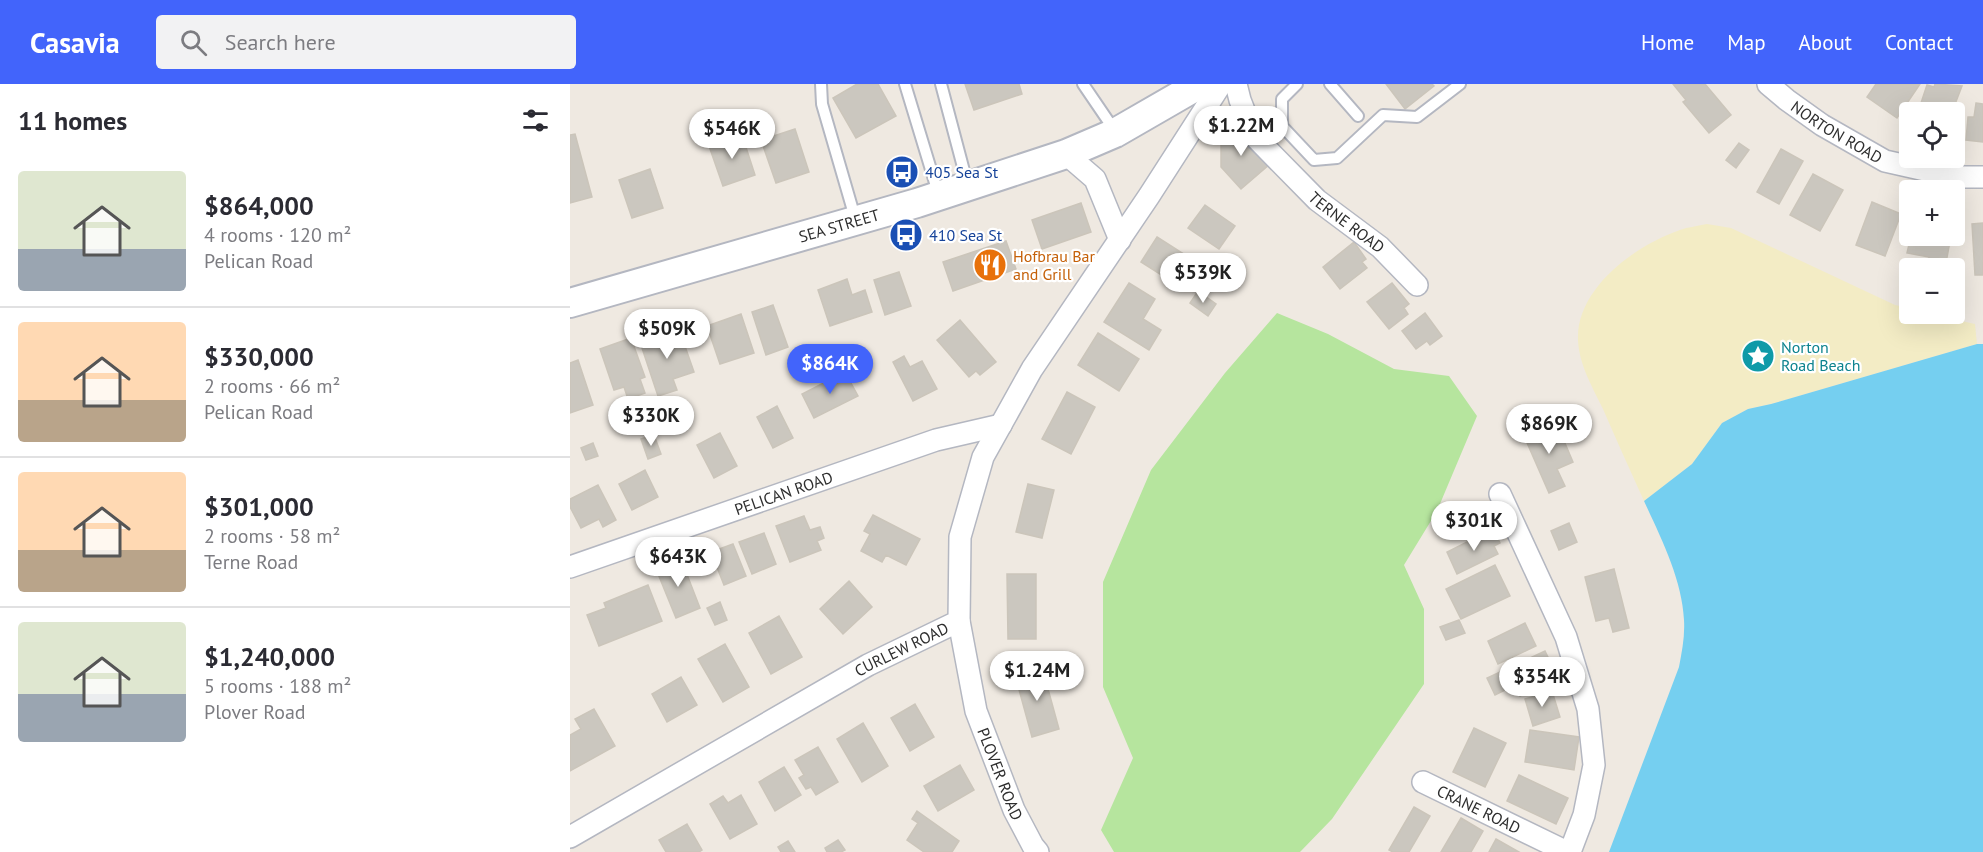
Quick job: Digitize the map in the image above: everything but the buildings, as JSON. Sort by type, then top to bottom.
[{"type":"main road","name":"SEA STREET","points":[[570,303],[856,221],[1066,154],[1115,133],[1200,84]]},
{"type":"street","name":"CURLEW ROAD","points":[[570,837],[868,665],[959,621],[960,537],[983,456],[1032,369],[1120,240],[1221,84]]},
{"type":"street","name":"TERNE ROAD","points":[[1236,84],[1254,136],[1317,200],[1380,247],[1409,277]]},
{"type":"street","name":"NORTON ROAD","points":[[1768,84],[1786,100],[1822,125],[1885,161],[1956,177],[1983,177]]},
{"type":"street","points":[[1066,154],[1095,179],[1120,240]]},
{"type":"street","name":"PELICAN ROAD","points":[[570,567],[936,440],[1001,425]]},
{"type":"street","points":[[1500,494],[1566,637],[1588,709],[1594,765],[1584,815],[1568,852]]},
{"type":"street","name":"PLOVER ROAD","points":[[959,621],[976,711],[1032,850]]},
{"type":"street","name":"CRANE ROAD","points":[[1423,782],[1568,852]]},
{"type":"lane","points":[[821,84],[822,104],[856,221]]},
{"type":"lane","points":[[905,84],[939,196]]},
{"type":"lane","points":[[941,84],[968,186]]},
{"type":"lane","points":[[1083,84],[1115,133]]},
{"type":"lane","points":[[1297,84],[1282,99],[1282,126],[1314,160],[1337,158],[1383,116],[1417,117],[1460,84]]},
{"type":"lane","points":[[1330,84],[1358,116]]},
{"type":"green space","points":[[1277,313],[1328,334],[1394,369],[1449,376],[1477,416],[1437,511],[1404,565],[1424,609],[1424,684],[1332,819],[1300,852],[1114,852],[1101,830],[1133,758],[1103,687],[1103,582],[1151,470],[1225,373]]},
{"type":"sand","name":"Norton Road Beach","points":[[1707,224],[1731,228],[1899,306],[1899,324],[1965,324],[1965,322],[1975,324],[1977,344],[1748,409],[1722,423],[1692,464],[1644,501],[1584,367],[1578,340],[1580,321],[1587,303],[1612,271],[1645,246],[1683,229]]},
{"type":"water","points":[[1983,344],[1983,852],[1609,852],[1679,667],[1684,638],[1682,605],[1675,574],[1644,501],[1692,464],[1722,423],[1748,409]]},
{"type":"place","name":"405 Sea St","points":[[902,172]]},
{"type":"place","name":"410 Sea St","points":[[906,235]]},
{"type":"place","name":"Hofbrau Bar and Grill","points":[[990,265]]},
{"type":"place","name":"Norton Road Beach","points":[[1758,356]]}]
